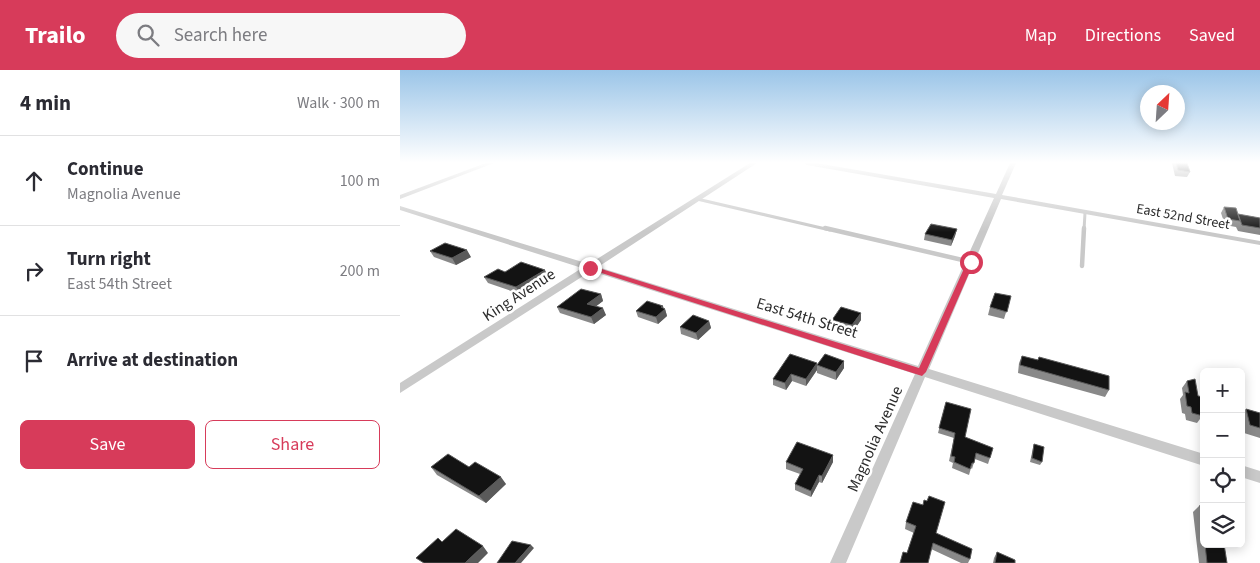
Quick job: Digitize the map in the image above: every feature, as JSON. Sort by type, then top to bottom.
[{"type":"street","points":[[400,197],[429,186]]},
{"type":"street","name":"King Avenue","points":[[400,389],[718,186]]},
{"type":"street","name":"East 52nd Street","points":[[936,186],[1260,243]]},
{"type":"street","name":"Magnolia Avenue","points":[[838,563],[1003,186]]},
{"type":"street","name":"East 54th Street","points":[[400,208],[1200,459]]},
{"type":"street","points":[[1245,472],[1260,477]]},
{"type":"lane","points":[[697,199],[971,262]]},
{"type":"lane","points":[[1082,266],[1085,212]]},
{"type":"building","points":[[1224,207],[1236,208],[1240,221],[1228,219]]},
{"type":"building","points":[[1238,214],[1260,218],[1260,228],[1242,225]]},
{"type":"building","points":[[931,224],[957,229],[952,240],[925,234]]},
{"type":"building","points":[[445,243],[467,250],[452,258],[430,251]]},
{"type":"building","points":[[521,262],[545,270],[516,287],[484,277],[498,269],[505,272]]},
{"type":"building","points":[[581,289],[601,294],[587,304],[603,308],[591,317],[557,307]]},
{"type":"building","points":[[995,293],[1011,296],[1007,312],[990,307]]},
{"type":"building","points":[[647,301],[663,306],[661,307],[665,309],[656,317],[636,311]]},
{"type":"building","points":[[841,307],[861,313],[852,325],[832,320]]},
{"type":"building","points":[[693,315],[709,321],[696,333],[680,327]]},
{"type":"building","points":[[790,354],[817,363],[806,379],[791,374],[785,383],[773,379]]},
{"type":"building","points":[[825,354],[844,361],[836,372],[817,365]]},
{"type":"building","points":[[1022,356],[1038,360],[1039,357],[1109,376],[1109,390],[1020,365]]},
{"type":"building","points":[[1195,379],[1198,396],[1200,396],[1200,415],[1192,413],[1191,407],[1187,406],[1185,392],[1189,393],[1187,381]]},
{"type":"building","points":[[946,402],[971,409],[965,437],[993,448],[990,458],[976,453],[974,463],[972,463],[970,469],[954,462],[955,457],[951,456],[955,433],[939,428]]},
{"type":"building","points":[[1246,409],[1260,413],[1260,428],[1250,425]]},
{"type":"building","points":[[797,442],[833,455],[822,476],[819,475],[811,491],[795,484],[803,469],[786,462]]},
{"type":"building","points":[[1034,444],[1044,447],[1042,462],[1032,458]]},
{"type":"building","points":[[448,454],[469,467],[475,462],[501,477],[479,496],[431,467]]},
{"type":"building","points":[[929,496],[945,502],[936,533],[972,549],[970,559],[933,543],[928,563],[900,563],[903,552],[907,553],[916,526],[906,522],[913,502],[923,505],[924,500],[927,501]]},
{"type":"building","points":[[456,529],[483,546],[465,563],[424,563],[416,558],[438,538],[442,542]]},
{"type":"building","points":[[512,541],[531,545],[515,563],[497,563]]},
{"type":"building","points":[[1205,548],[1225,548],[1227,563],[1207,563]]},
{"type":"building","points":[[997,552],[1015,560],[1015,563],[995,563]]},
{"type":"route","points":[[590,268],[922,372],[971,262]]}]
